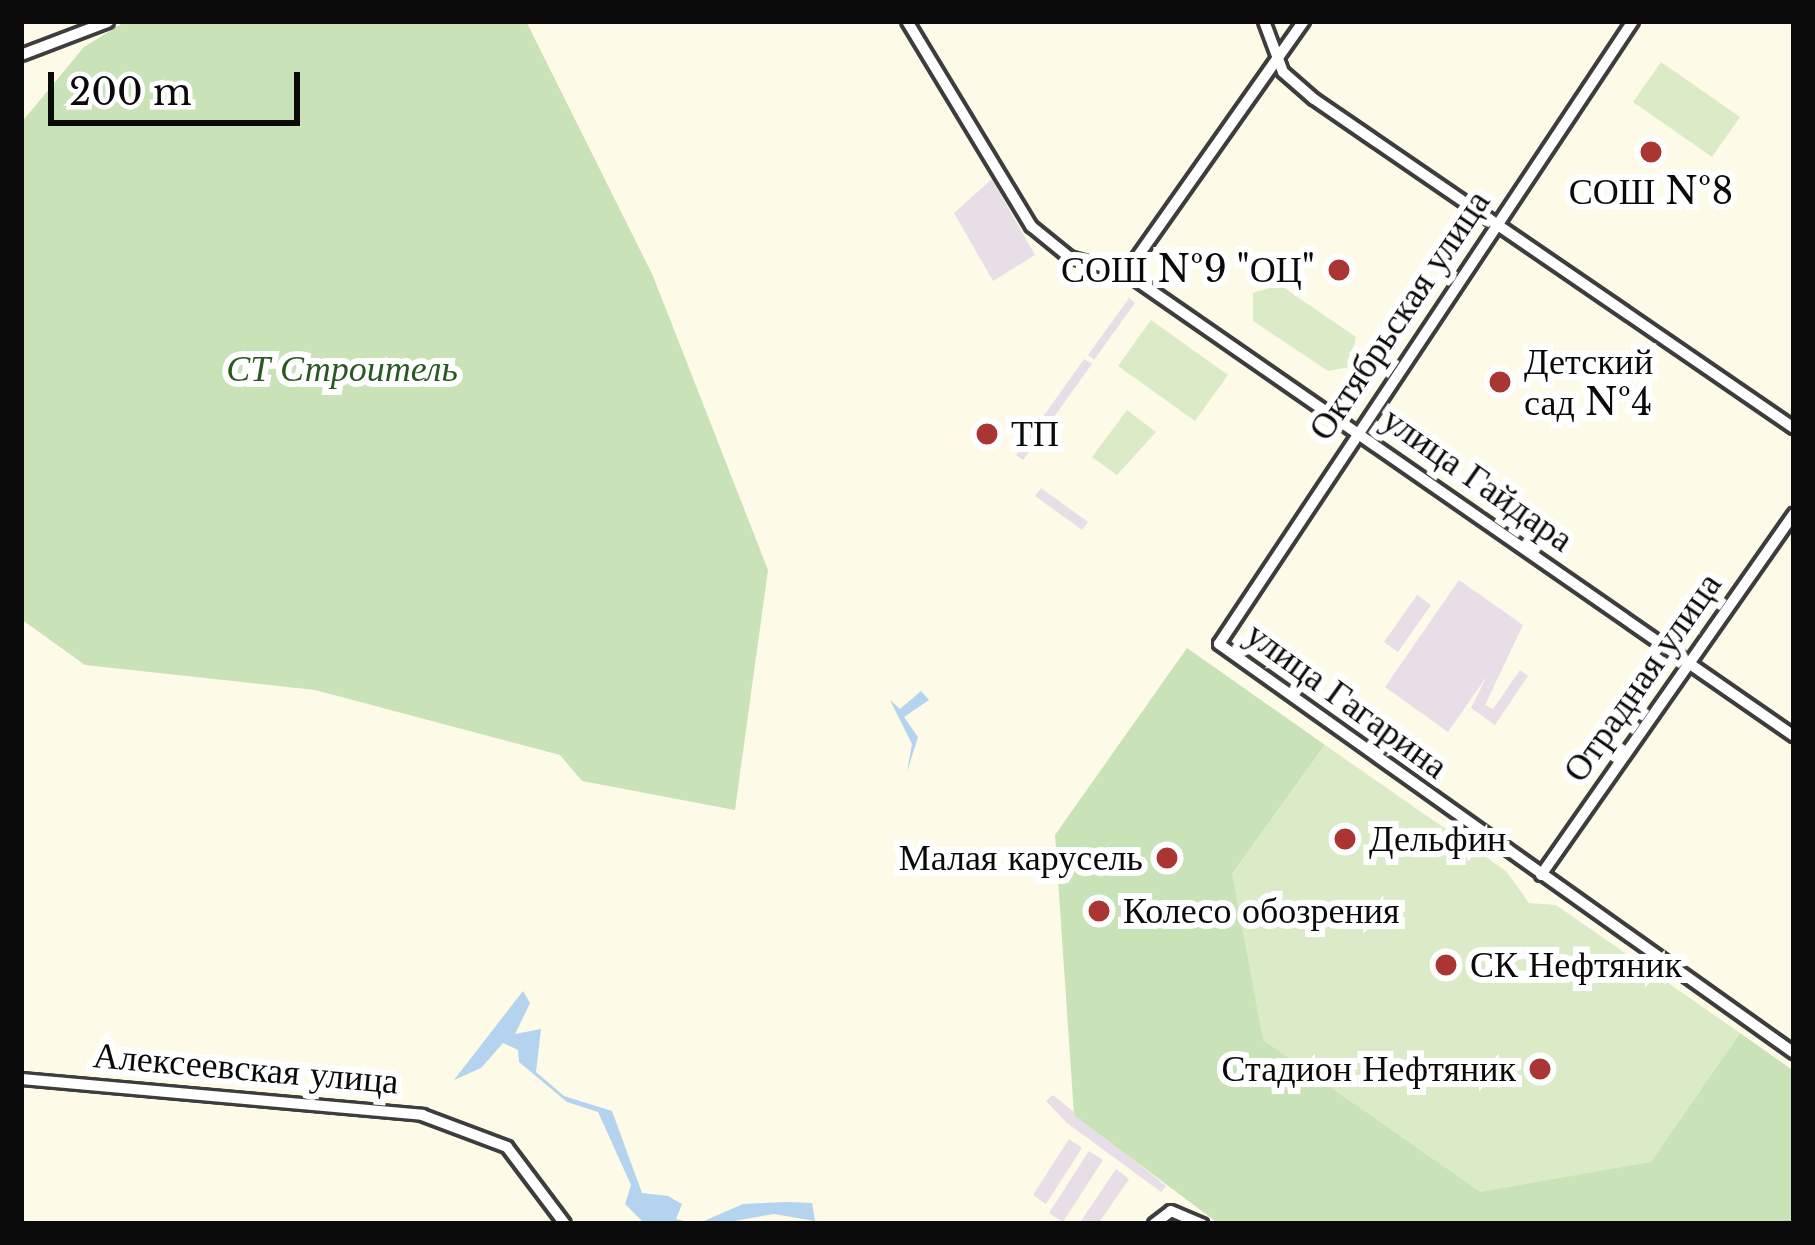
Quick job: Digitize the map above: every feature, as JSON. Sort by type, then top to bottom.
[{"type":"street","name":"улица Гайдара","points":[[907,21],[1031,226],[1069,257],[1126,273],[1794,736]]},
{"type":"street","points":[[1264,21],[1276,60],[1314,100],[1794,428]]},
{"type":"street","points":[[1126,273],[1304,21]]},
{"type":"street","name":"Октябрьская улица","points":[[1219,644],[1633,21]]},
{"type":"street","points":[[21,55],[108,22]]},
{"type":"street","name":"Отрадная улица","points":[[1540,875],[1794,514]]},
{"type":"street","name":"улица Гагарина","points":[[1219,644],[1794,1053]]},
{"type":"street","name":"Алексеевская улица","points":[[21,1079],[422,1114],[507,1147],[565,1224]]},
{"type":"street","points":[[1154,1224],[1171,1211],[1202,1224]]},
{"type":"shaded area","points":[[992,179],[1035,255],[993,281],[954,213]]},
{"type":"shaded area","points":[[1129,298],[1135,303],[1094,360],[1088,355]]},
{"type":"shaded area","points":[[1084,359],[1092,364],[1023,460],[1016,455]]},
{"type":"shaded area","points":[[1041,488],[1088,522],[1082,530],[1035,496]]},
{"type":"shaded area","points":[[1459,580],[1523,625],[1485,705],[1493,709],[1520,670],[1528,676],[1495,725],[1471,708],[1487,676],[1448,732],[1385,687]]},
{"type":"shaded area","points":[[1417,595],[1431,605],[1398,652],[1384,642]]},
{"type":"shaded area","points":[[1053,1095],[1166,1186],[1161,1192],[1067,1123],[1046,1101]]},
{"type":"shaded area","points":[[1069,1139],[1082,1148],[1046,1204],[1033,1195]]},
{"type":"shaded area","points":[[1089,1151],[1103,1160],[1063,1222],[1049,1213]]},
{"type":"shaded area","points":[[1116,1169],[1129,1179],[1098,1224],[1079,1224]]},
{"type":"green space","name":"СТ Строитель","points":[[126,21],[526,21],[653,276],[768,570],[735,810],[582,781],[560,755],[315,690],[85,665],[21,619],[21,123],[84,47]]},
{"type":"green space","points":[[1661,62],[1740,117],[1712,157],[1633,102]]},
{"type":"green space","points":[[1280,285],[1356,337],[1350,367],[1328,371],[1253,321],[1253,293]]},
{"type":"green space","points":[[1151,320],[1228,375],[1195,421],[1118,366]]},
{"type":"green space","points":[[1127,410],[1156,432],[1117,475],[1092,457]]},
{"type":"green space","points":[[1187,648],[1325,745],[1232,874],[1651,1161],[1740,1033],[1794,1071],[1794,1224],[1219,1224],[1074,1115],[1055,835]]},
{"type":"green space","name":"СК Нефтяник","points":[[1325,745],[1506,871],[1529,903],[1556,905],[1740,1033],[1651,1162],[1480,1192],[1263,1040],[1232,874]]},
{"type":"water","points":[[921,691],[929,700],[904,717],[918,737],[907,772],[912,744],[890,700],[900,709]]},
{"type":"water","points":[[523,991],[530,1003],[515,1034],[541,1029],[536,1072],[564,1096],[612,1111],[642,1193],[668,1196],[682,1204],[676,1219],[697,1224],[645,1224],[625,1204],[631,1185],[598,1112],[567,1102],[519,1062],[518,1050],[503,1043],[481,1068],[454,1080]]},
{"type":"water","points":[[786,1202],[812,1203],[815,1221],[774,1214],[697,1224],[743,1204]]},
{"type":"place","name":"СОШ №8","points":[[1651,152]]},
{"type":"place","name":"СОШ №9 \"ОЦ\"","points":[[1339,270]]},
{"type":"place","name":"Детский сад №4","points":[[1500,382]]},
{"type":"place","name":"ТП","points":[[987,434]]},
{"type":"place","name":"Дельфин","points":[[1345,839]]},
{"type":"place","name":"Малая карусель","points":[[1167,858]]},
{"type":"place","name":"Колесо обозрения","points":[[1099,911]]},
{"type":"place","name":"СК Нефтяник","points":[[1446,965]]},
{"type":"place","name":"Стадион Нефтяник","points":[[1540,1069]]}]
